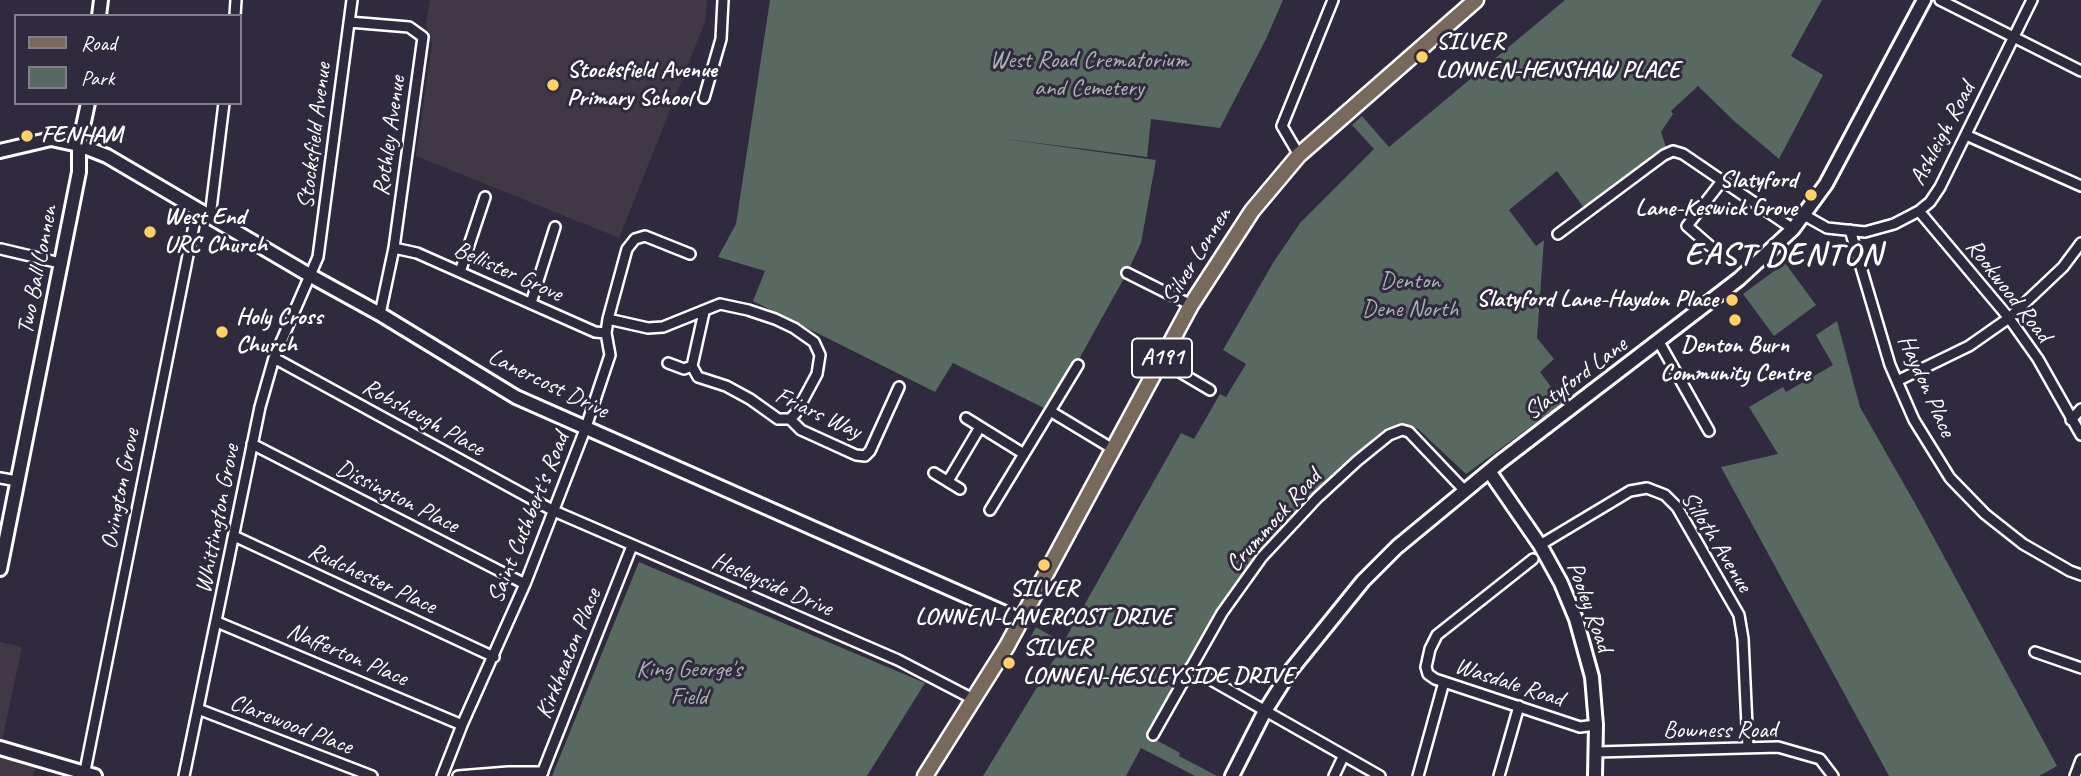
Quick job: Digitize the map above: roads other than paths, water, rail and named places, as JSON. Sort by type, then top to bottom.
[{"type":"main road","name":"Silver Lonnen","points":[[925,776],[1021,620],[1191,305],[1252,211],[1299,155],[1460,5],[1475,0]]},
{"type":"street","name":"Stocksfield Avenue","points":[[312,276],[318,257],[352,0]]},
{"type":"street","points":[[704,98],[721,39],[723,0]]},
{"type":"street","points":[[1299,155],[1282,126],[1333,0]]},
{"type":"street","name":"Slatyford Lane","points":[[1232,776],[1265,711],[1291,670],[1363,581],[1397,547],[1489,471],[1739,279],[1793,229],[1826,184],[1924,0]]},
{"type":"street","points":[[1940,0],[2081,71]]},
{"type":"street","name":"Ashleigh Road","points":[[1804,215],[1827,228],[1865,232],[1894,224],[1930,202],[1940,187],[2032,0]]},
{"type":"street","name":"Rothley Avenue","points":[[349,22],[409,27],[422,37],[394,248],[380,314]]},
{"type":"street","name":"Two Ball Lonnen","points":[[0,569],[79,172],[79,145],[88,105]]},
{"type":"street","points":[[210,217],[224,105]]},
{"type":"street","points":[[1966,135],[2081,186]]},
{"type":"street","name":"Lanercost Drive","points":[[0,151],[51,139],[79,145],[107,156],[380,314],[516,397],[1021,620]]},
{"type":"street","points":[[1558,234],[1673,151],[1683,154],[1793,229]]},
{"type":"street","points":[[1710,246],[1687,226],[1722,180]]},
{"type":"street","points":[[460,272],[485,197]]},
{"type":"street","name":"Ovington Grove","points":[[87,775],[197,210]]},
{"type":"street","name":"Rookwood Road","points":[[1919,211],[2009,318],[2038,359],[2081,435]]},
{"type":"street","points":[[531,303],[555,227]]},
{"type":"street","name":"Haydon Place","points":[[1850,230],[1890,365],[1914,419],[1950,478],[1985,514],[2024,544],[2081,575]]},
{"type":"street","name":"Saint Cuthbert's Road","points":[[442,776],[462,724],[525,584],[586,427],[610,355],[606,333],[608,319],[627,249],[635,239],[645,236],[690,254]]},
{"type":"street","points":[[1897,381],[1969,346],[2009,318],[2063,267],[2081,243]]},
{"type":"street","name":"Bellister Grove","points":[[394,248],[417,253],[595,332],[606,333]]},
{"type":"street","points":[[1,250],[60,263]]},
{"type":"street","points":[[1127,273],[1191,305]]},
{"type":"street","name":"Whittington Grove","points":[[184,776],[260,407],[274,358],[302,292],[312,276]]},
{"type":"street","points":[[608,319],[649,328],[663,327],[720,304],[775,319],[805,335],[814,342],[820,355],[817,374],[796,413],[789,419]]},
{"type":"street","points":[[691,366],[704,312]]},
{"type":"street","points":[[1659,342],[1709,431]]},
{"type":"street","name":"Robsheugh Place","points":[[274,358],[554,511]]},
{"type":"street","points":[[1161,360],[1210,390]]},
{"type":"street","name":"Friars Way","points":[[667,363],[684,369],[691,366],[698,377],[726,386],[778,419],[789,419],[800,430],[856,455],[865,456],[870,451],[899,387]]},
{"type":"street","points":[[990,510],[1078,365]]},
{"type":"street","points":[[2071,420],[2081,409]]},
{"type":"street","points":[[1050,411],[1113,449]]},
{"type":"street","points":[[966,418],[1024,454]]},
{"type":"street","points":[[948,481],[981,427]]},
{"type":"street","name":"Crummock Road","points":[[1153,735],[1222,613],[1262,557],[1317,498],[1389,435],[1402,430],[1409,432],[1465,491]]},
{"type":"street","name":"Dissington Place","points":[[253,444],[525,584]]},
{"type":"street","name":"Pooley Road","points":[[1489,471],[1540,545],[1561,583],[1576,619],[1592,677],[1597,752],[1595,776]]},
{"type":"street","points":[[934,473],[960,489]]},
{"type":"street","points":[[0,478],[17,481]]},
{"type":"street","name":"Silloth Avenue","points":[[1540,545],[1630,491],[1647,488],[1665,495],[1677,507],[1739,615],[1743,639],[1748,748]]},
{"type":"street","name":"Hesleyside Drive","points":[[554,511],[898,660],[974,699]]},
{"type":"street","name":"Rudchester Place","points":[[234,536],[494,657]]},
{"type":"street","name":"Kirkheaton Place","points":[[542,774],[632,546]]},
{"type":"street","name":"Wasdale Road","points":[[1533,559],[1437,635],[1430,649],[1426,667],[1428,674],[1435,679],[1580,727],[1596,725]]},
{"type":"street","name":"Nafferton Place","points":[[217,622],[462,724]]},
{"type":"street","points":[[2035,652],[2081,668]]},
{"type":"street","points":[[1190,668],[1380,776]]},
{"type":"street","points":[[1419,776],[1444,682]]},
{"type":"street","points":[[1499,776],[1519,706]]},
{"type":"street","name":"Clarewood Place","points":[[198,709],[372,776]]},
{"type":"street","name":"Bowness Road","points":[[1597,752],[1778,747],[1821,759],[1833,776]]},
{"type":"street","points":[[0,748],[87,775]]},
{"type":"street","points":[[1334,776],[1343,757]]},
{"type":"street","points":[[2075,776],[2081,760]]},
{"type":"street","points":[[458,776],[508,772],[542,774]]},
{"type":"place","name":"SILVER LONNEN-HENSHAW PLACE","points":[[1422,57]]},
{"type":"place","name":"Stocksfield Avenue Primary School","points":[[553,85]]},
{"type":"place","name":"FENHAM","points":[[27,136]]},
{"type":"place","name":"Slatyford Lane-Keswick Grove","points":[[1811,195]]},
{"type":"place","name":"West End URC Church","points":[[150,232]]},
{"type":"place","name":"Slatyford Lane-Haydon Place","points":[[1732,300]]},
{"type":"place","name":"Denton Burn Community Centre","points":[[1735,320]]},
{"type":"place","name":"Holy Cross Church","points":[[222,332]]},
{"type":"place","name":"SILVER LONNEN-LANERCOST DRIVE","points":[[1044,565]]},
{"type":"place","name":"SILVER LONNEN-HESLEYSIDE DRIVE","points":[[1009,663]]},
{"type":"district","name":"EAST DENTON","points":[[1784,256]]},
{"type":"park label","name":"West Road Crematorium and Cemetery","points":[[1089,75]]},
{"type":"park label","name":"Denton Dene North","points":[[1410,296]]},
{"type":"park label","name":"King George's Field","points":[[689,684]]}]
